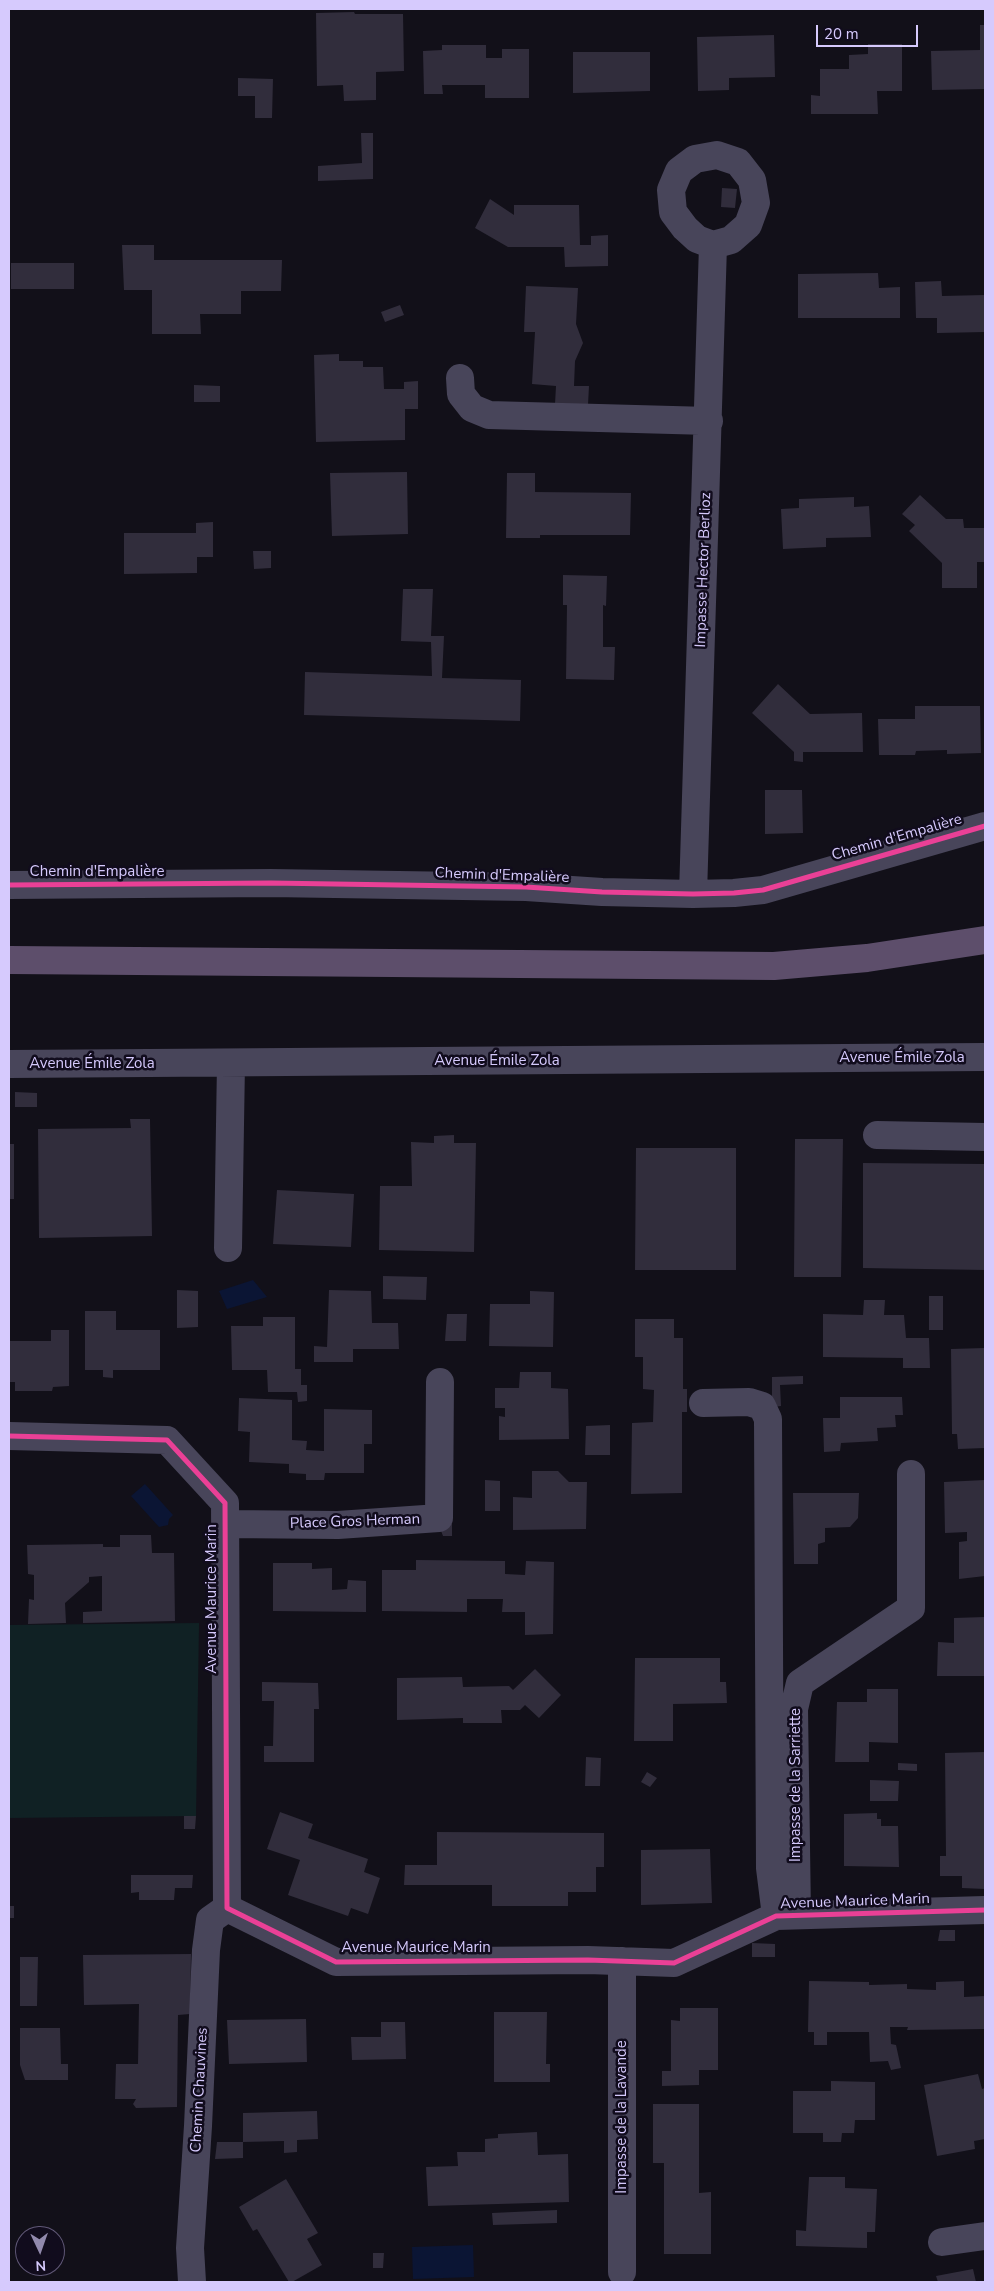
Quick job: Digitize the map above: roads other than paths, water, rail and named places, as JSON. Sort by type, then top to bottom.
[{"type":"main road","points":[[9,960],[774,966],[867,958],[985,940]]},
{"type":"street","name":"Impasse Hector Berlioz","points":[[693,894],[713,245]]},
{"type":"street","points":[[460,378],[461,394],[472,408],[489,415],[709,421]]},
{"type":"street","name":"Chemin d'Empalière","points":[[9,885],[308,884],[526,887],[602,892],[693,894],[763,890],[985,826]]},
{"type":"street","name":"Avenue Émile Zola","points":[[9,1064],[985,1057]]},
{"type":"street","points":[[228,1248],[231,1062]]},
{"type":"street","points":[[877,1135],[985,1137]]},
{"type":"street","name":"Place Gros Herman","points":[[225,1524],[338,1525],[439,1518],[440,1382]]},
{"type":"street","points":[[703,1403],[749,1402],[762,1406],[768,1419],[770,1868],[787,1915]]},
{"type":"street","name":"Avenue Maurice Marin","points":[[9,1436],[167,1440],[225,1503],[227,1908],[336,1962],[622,1961],[674,1963],[787,1915],[985,1910]]},
{"type":"street","name":"Impasse de la Sarriette","points":[[787,1915],[794,1710],[800,1682],[911,1608],[911,1474]]},
{"type":"street","name":"Chemin Chauvines","points":[[192,2282],[190,2248],[206,1950],[210,1920],[227,1908]]},
{"type":"street","name":"Impasse de la Lavande","points":[[622,1961],[622,2272]]},
{"type":"street","points":[[942,2242],[985,2236]]},
{"type":"water","points":[[253,1280],[267,1297],[227,1309],[219,1291]]},
{"type":"water","points":[[145,1484],[173,1515],[169,1519],[168,1525],[159,1527],[131,1496]]},
{"type":"water","points":[[473,2245],[474,2277],[413,2279],[412,2247]]}]
